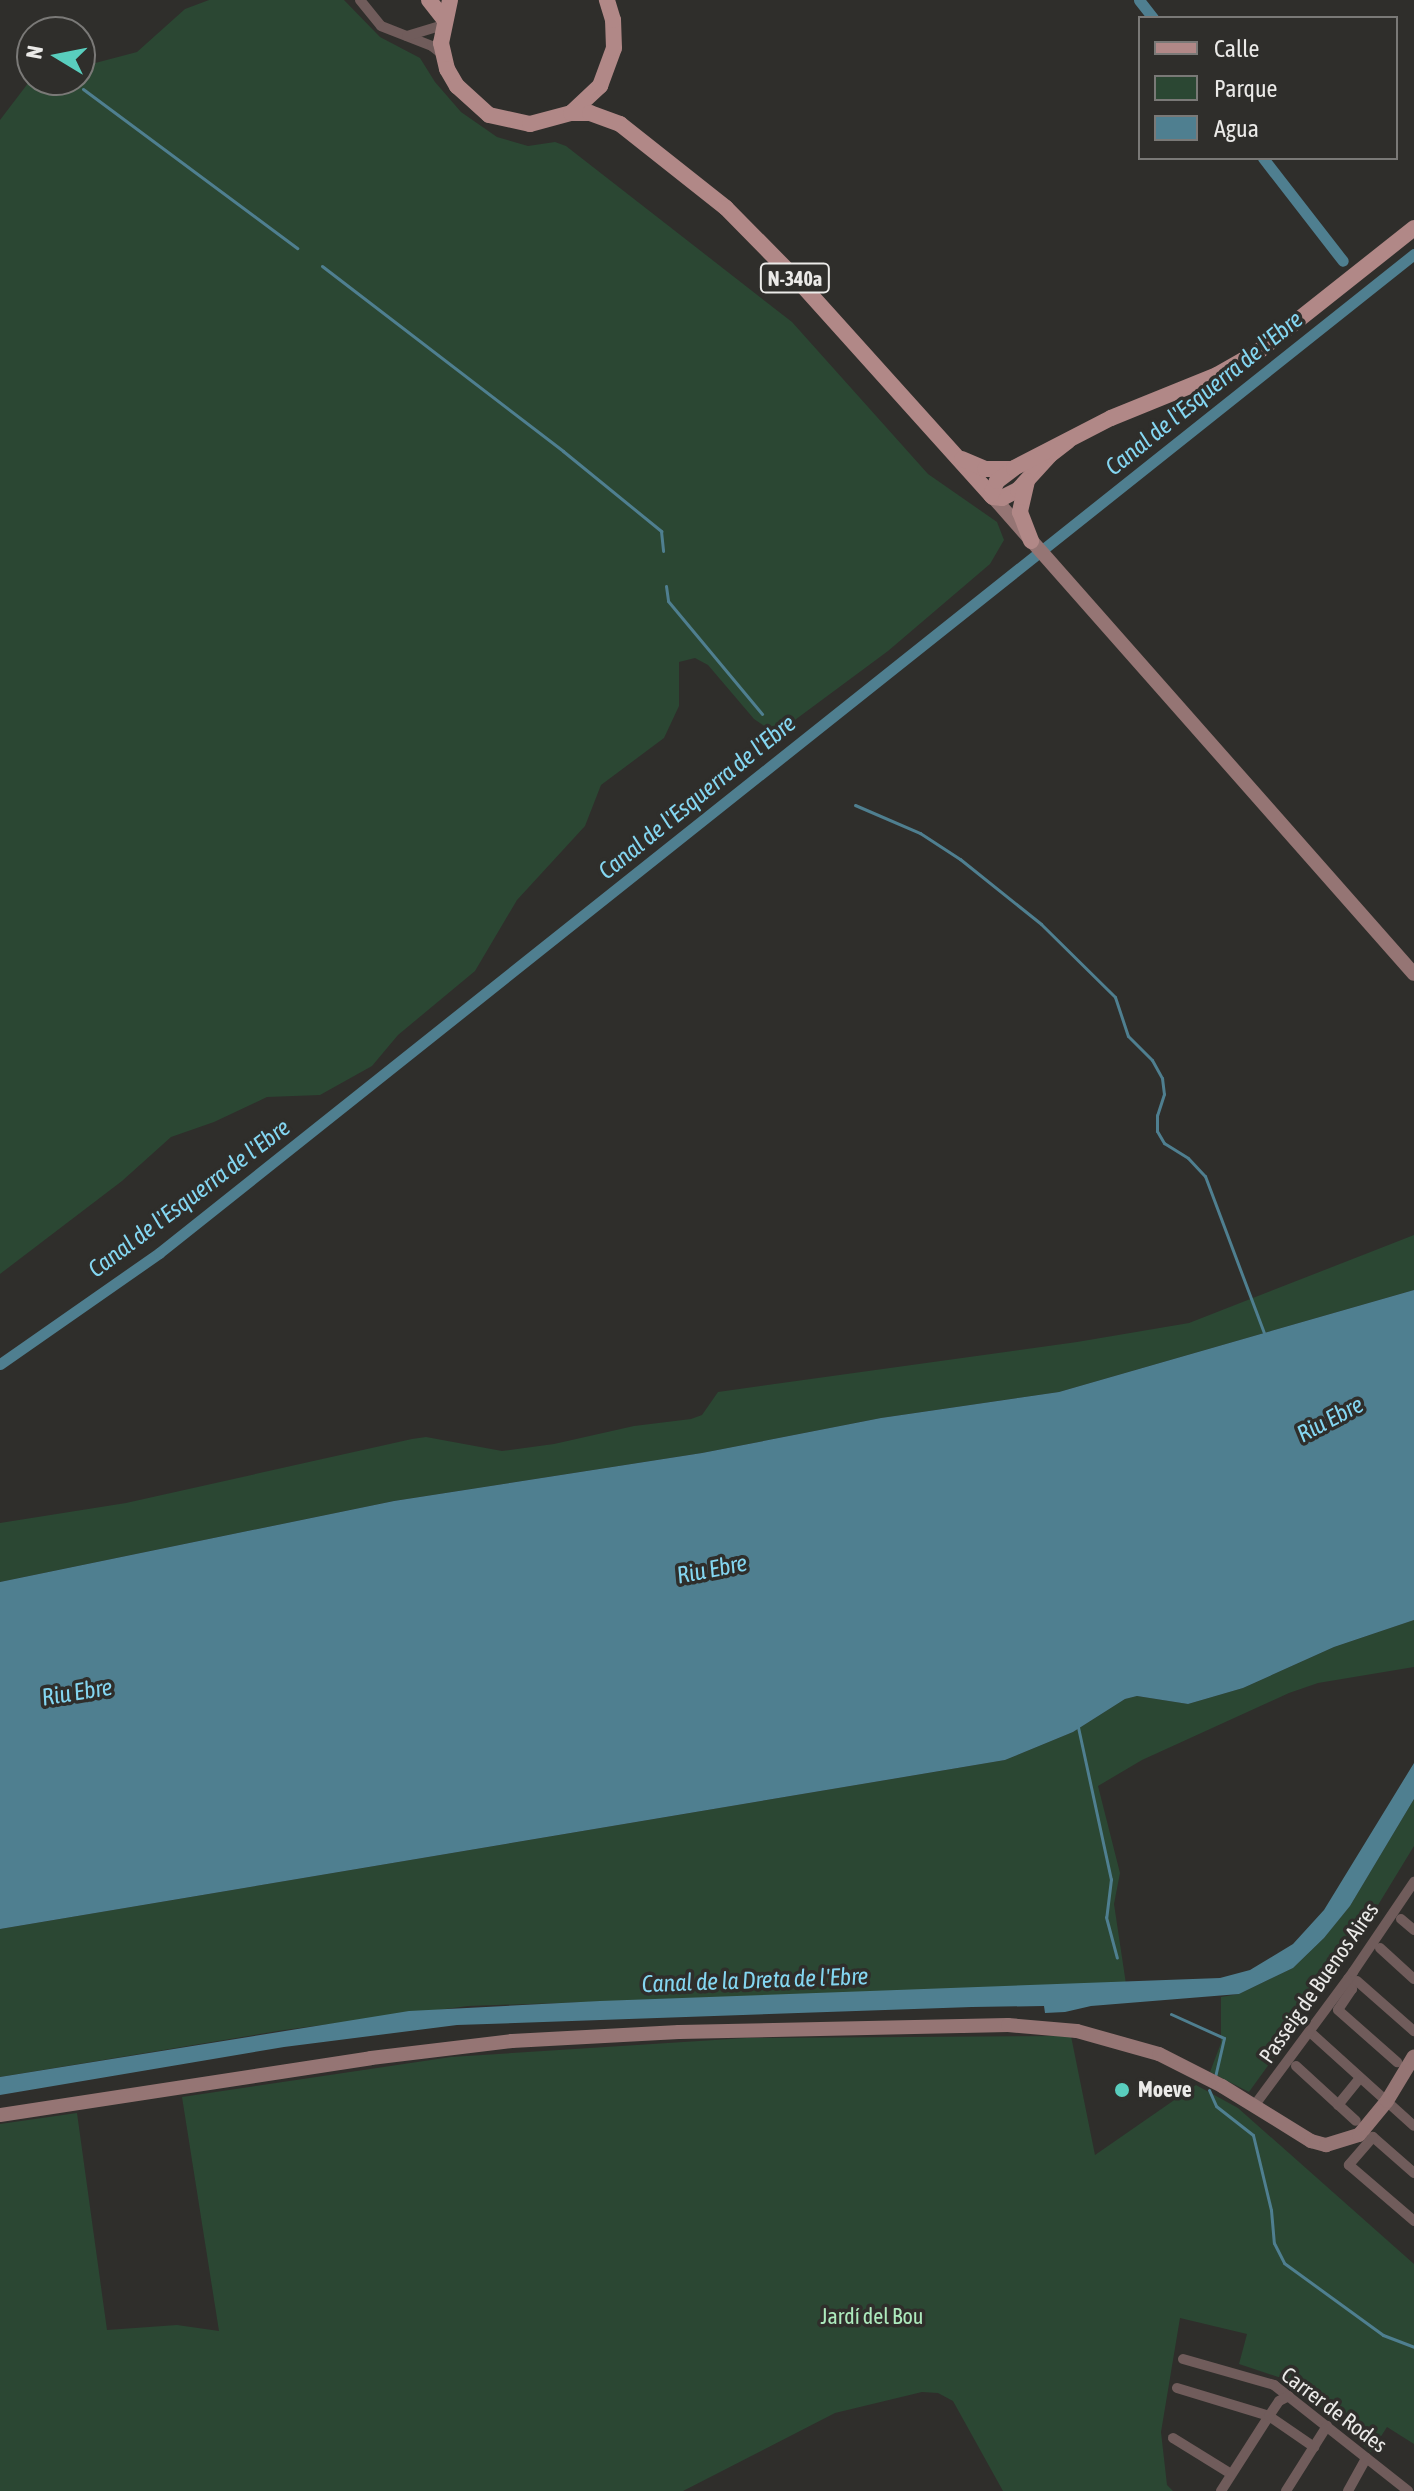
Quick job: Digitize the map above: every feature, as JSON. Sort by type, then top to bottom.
[{"type":"main road","points":[[429,0],[443,21]]},
{"type":"main road","points":[[450,0],[443,21],[443,56],[450,75],[463,95],[489,115],[530,124],[571,113],[600,86],[614,48],[613,20],[607,0]]},
{"type":"main road","name":"N-340a","points":[[600,86],[607,109],[620,124],[739,220],[992,496]]},
{"type":"main road","name":"N-340a","points":[[571,113],[590,113],[620,124]]},
{"type":"main road","points":[[1068,441],[1050,455],[1022,492],[1002,498],[992,496],[994,485],[1007,471],[1111,418],[1195,386],[1238,364],[1414,228]]},
{"type":"main road","points":[[952,452],[978,467],[1007,471],[1022,492],[1024,529],[1032,543]]},
{"type":"street","points":[[360,0],[381,26],[432,46],[443,56]]},
{"type":"street","points":[[406,37],[443,21]]},
{"type":"street","name":"N-340a","points":[[992,496],[1414,974]]},
{"type":"street","name":"Passeig de Buenos Aires","points":[[1254,2106],[1352,1980],[1414,1882]]},
{"type":"street","points":[[1401,1919],[1414,1930]]},
{"type":"street","points":[[1380,1948],[1414,1979]]},
{"type":"street","points":[[1352,1980],[1414,2031]]},
{"type":"street","points":[[1352,1980],[1352,1989],[1338,2010],[1397,2062]]},
{"type":"street","points":[[0,2115],[371,2058],[512,2041],[941,2025],[1027,2026],[1077,2031],[1137,2046],[1180,2063],[1311,2141],[1326,2145],[1349,2140],[1365,2128],[1387,2101],[1414,2056]]},
{"type":"street","points":[[1310,2032],[1414,2126]]},
{"type":"street","points":[[1296,2066],[1356,2121]]},
{"type":"street","points":[[1338,2105],[1360,2078]]},
{"type":"street","points":[[1414,2173],[1373,2137],[1349,2165],[1414,2221]]},
{"type":"street","name":"Carrer de Rodes","points":[[1183,2359],[1274,2385],[1408,2491]]},
{"type":"street","points":[[1177,2388],[1269,2416],[1314,2447]]},
{"type":"street","points":[[1221,2491],[1279,2401],[1289,2396]]},
{"type":"street","points":[[1286,2491],[1327,2426]]},
{"type":"street","points":[[1173,2438],[1231,2474]]},
{"type":"street","points":[[1348,2491],[1366,2458]]},
{"type":"green space","points":[[209,0],[344,0],[380,37],[420,58],[435,82],[461,112],[497,137],[528,146],[555,142],[566,146],[792,322],[928,474],[997,522],[1004,540],[990,564],[888,651],[776,734],[754,719],[708,665],[695,658],[679,662],[679,706],[664,738],[601,785],[585,826],[517,900],[475,971],[398,1035],[372,1066],[320,1095],[267,1097],[214,1122],[171,1137],[122,1181],[0,1274],[0,120],[18,96],[96,96],[96,63],[137,52],[185,9]]},
{"type":"green space","points":[[1414,1235],[1414,1290],[1059,1392],[881,1418],[702,1453],[394,1501],[0,1582],[0,1523],[126,1503],[412,1439],[426,1437],[502,1451],[554,1444],[634,1426],[691,1419],[702,1415],[718,1392],[1077,1342],[1189,1323]]},
{"type":"green space","points":[[1414,1620],[1414,1667],[1318,1683],[1289,1693],[1142,1760],[1098,1786],[1120,1873],[1114,1904],[1126,1984],[468,2006],[284,2030],[0,2077],[0,1929],[1005,1760],[1073,1732],[1125,1699],[1137,1696],[1188,1704],[1243,1688],[1334,1647]]},
{"type":"green space","points":[[1414,1799],[1414,1846],[1350,1951],[1249,2092],[1210,2072],[1221,2043],[1221,1997],[1239,1994],[1293,1968],[1324,1938],[1350,1906]]},
{"type":"green space","name":"Jardí del Bou","points":[[1071,2036],[1095,2155],[1196,2085],[1238,2108],[1414,2264],[1414,2444],[1387,2427],[1371,2452],[1318,2405],[1298,2393],[1302,2385],[1239,2364],[1247,2334],[1180,2318],[1161,2432],[1167,2485],[1173,2491],[1003,2491],[953,2401],[938,2393],[922,2392],[835,2413],[683,2491],[0,2491],[0,2124],[77,2113],[107,2330],[177,2325],[219,2331],[182,2097],[451,2057],[746,2038]]},
{"type":"water","name":"Riu Ebre","points":[[1414,1290],[1414,1620],[1334,1647],[1243,1688],[1188,1704],[1137,1696],[1125,1699],[1073,1732],[1005,1760],[0,1929],[0,1582],[394,1501],[702,1453],[881,1418],[1059,1392]]},
{"type":"water","points":[[1414,1763],[1414,1799],[1350,1906],[1324,1938],[1293,1968],[1239,1994],[1091,2006],[1045,2013],[1044,2006],[972,2007],[457,2025],[284,2047],[0,2095],[0,2077],[409,2011],[1220,1978],[1250,1970],[1293,1944],[1324,1910]]},
{"type":"waterway","points":[[1139,0],[1151,16]]},
{"type":"waterway","points":[[92,96],[297,248]]},
{"type":"waterway","points":[[1265,160],[1343,261]]},
{"type":"waterway","name":"Canal de l'Esquerra de l'Ebre","points":[[0,1364],[159,1253],[1414,254]]},
{"type":"waterway","points":[[322,266],[563,451],[661,531],[663,551]]},
{"type":"waterway","points":[[666,586],[668,601],[762,714]]},
{"type":"waterway","points":[[855,805],[920,833],[960,859],[1041,924],[1115,997],[1128,1036],[1152,1060],[1162,1078],[1164,1094],[1157,1115],[1157,1131],[1164,1143],[1188,1158],[1205,1176],[1265,1336]]},
{"type":"waterway","points":[[1078,1727],[1111,1879],[1106,1917],[1117,1958]]},
{"type":"waterway","points":[[1171,2014],[1224,2038],[1215,2076]]},
{"type":"waterway","points":[[1209,2090],[1216,2106],[1253,2135],[1271,2210],[1274,2243],[1284,2263],[1383,2335],[1414,2347]]},
{"type":"place","name":"Moeve","points":[[1122,2090]]},
{"type":"water label","name":"Canal de la Dreta de l'Ebre","points":[[755,1980]]}]
